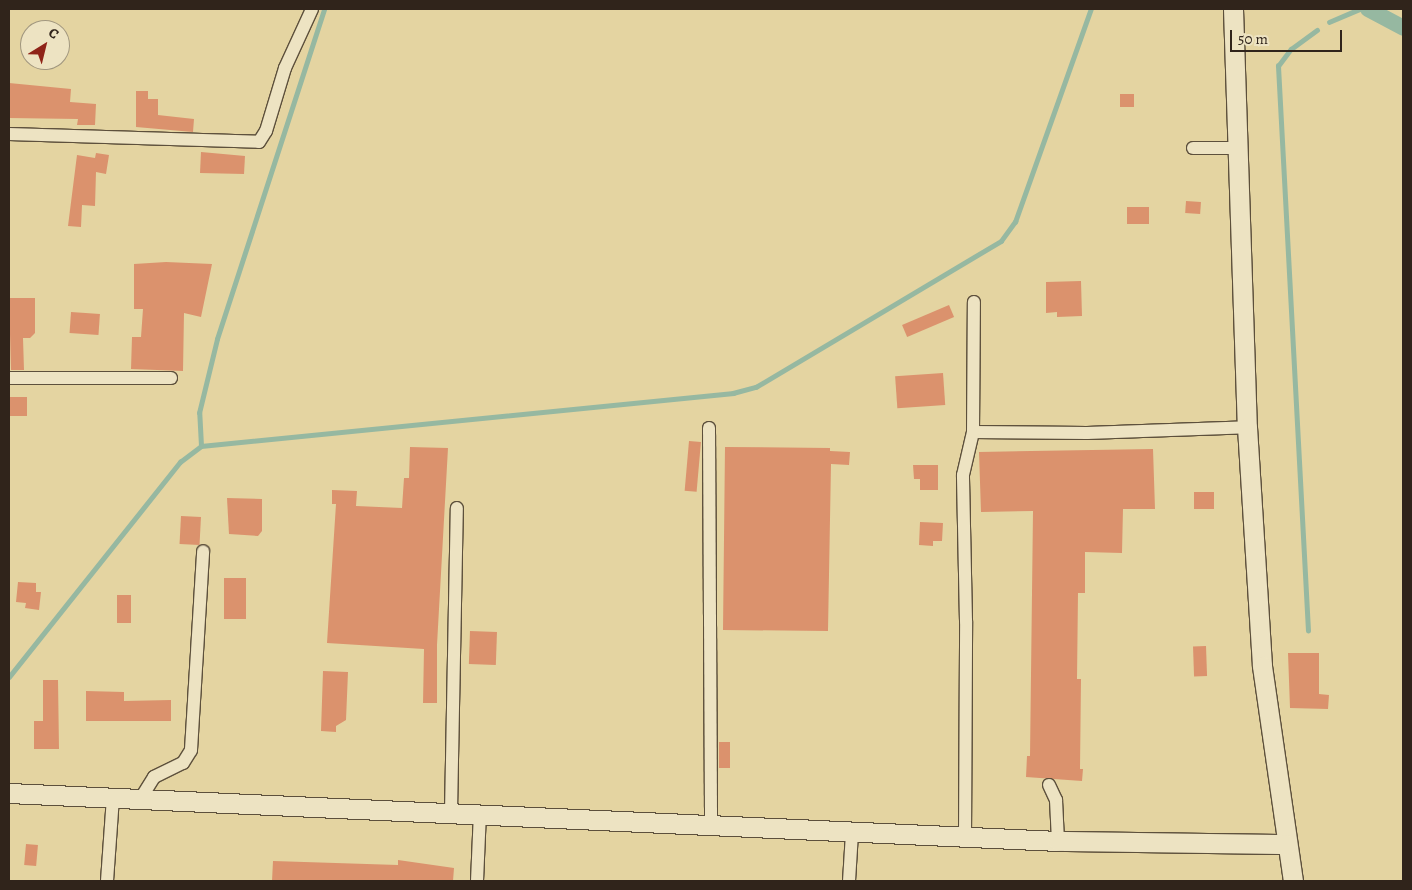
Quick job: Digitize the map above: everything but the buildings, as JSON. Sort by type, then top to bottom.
[{"type":"main road","points":[[1233,9],[1247,427],[1262,666],[1293,881]]},
{"type":"main road","points":[[9,793],[480,813],[852,833],[1058,841],[1287,844]]},
{"type":"street","points":[[9,134],[259,142],[266,131],[285,68],[312,9]]},
{"type":"street","points":[[1193,148],[1238,148]]},
{"type":"street","points":[[965,837],[966,621],[963,475],[972,432],[974,302]]},
{"type":"street","points":[[9,378],[171,378]]},
{"type":"street","points":[[972,432],[1087,433],[1247,427]]},
{"type":"street","points":[[709,428],[710,824]]},
{"type":"street","points":[[451,812],[457,508]]},
{"type":"street","points":[[141,798],[154,777],[183,763],[191,750],[203,551]]},
{"type":"street","points":[[1049,785],[1056,800],[1058,841]]},
{"type":"street","points":[[107,881],[114,797]]},
{"type":"street","points":[[476,881],[480,813]]},
{"type":"street","points":[[849,881],[852,833]]},
{"type":"waterway","points":[[201,446],[199,413],[217,339],[324,9]]},
{"type":"waterway","points":[[9,677],[180,462],[201,446],[733,393],[756,387],[1001,241],[1015,222],[1091,9]]},
{"type":"waterway","points":[[1329,22],[1359,9]]},
{"type":"waterway","points":[[1368,9],[1403,28]]},
{"type":"waterway","points":[[1308,631],[1278,66],[1291,49],[1317,30]]}]
